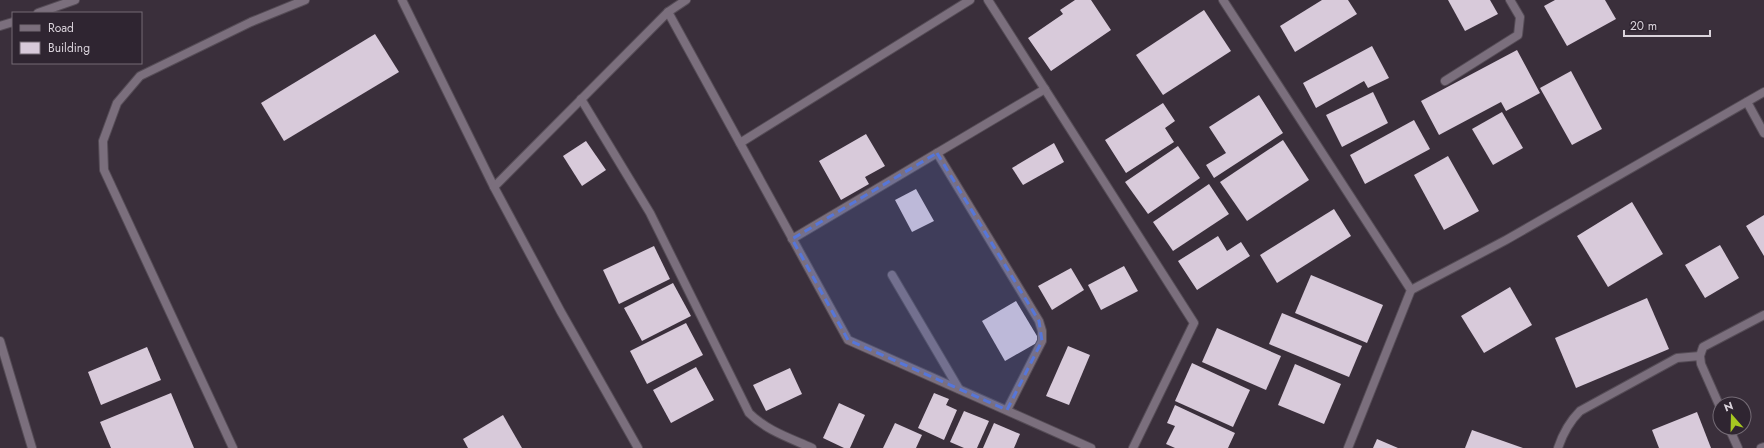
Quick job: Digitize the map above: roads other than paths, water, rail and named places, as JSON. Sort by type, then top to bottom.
[{"type":"street","points":[[41,12],[75,0]]},
{"type":"street","points":[[233,448],[104,170],[103,142],[117,103],[140,76],[251,22],[305,0]]},
{"type":"street","points":[[402,0],[494,186],[561,312],[638,448]]},
{"type":"street","points":[[494,186],[668,12],[686,0]]},
{"type":"street","points":[[740,144],[970,0]]},
{"type":"street","points":[[988,0],[1194,323],[1132,448]]},
{"type":"street","points":[[1223,0],[1411,290]]},
{"type":"street","points":[[1445,81],[1518,35],[1520,17],[1510,0]]},
{"type":"street","points":[[668,12],[848,340],[1091,448]]},
{"type":"street","points":[[0,26],[12,22]]},
{"type":"street","points":[[792,239],[1045,89]]},
{"type":"street","points":[[1348,448],[1411,290],[1506,240],[1764,92]]},
{"type":"street","points":[[581,100],[650,213],[749,413],[759,423],[771,430],[812,448]]},
{"type":"street","points":[[1747,102],[1764,133]]},
{"type":"street","points":[[937,153],[1039,321],[1042,331],[1042,341],[1006,410]]},
{"type":"street","points":[[892,276],[959,389]]},
{"type":"street","points":[[1715,396],[1701,364],[1700,356],[1704,347],[1764,315]]},
{"type":"street","points":[[0,341],[32,448]]},
{"type":"street","points":[[1558,448],[1564,431],[1571,420],[1580,411],[1677,358],[1700,356]]},
{"type":"street","points":[[1733,436],[1738,448]]}]
